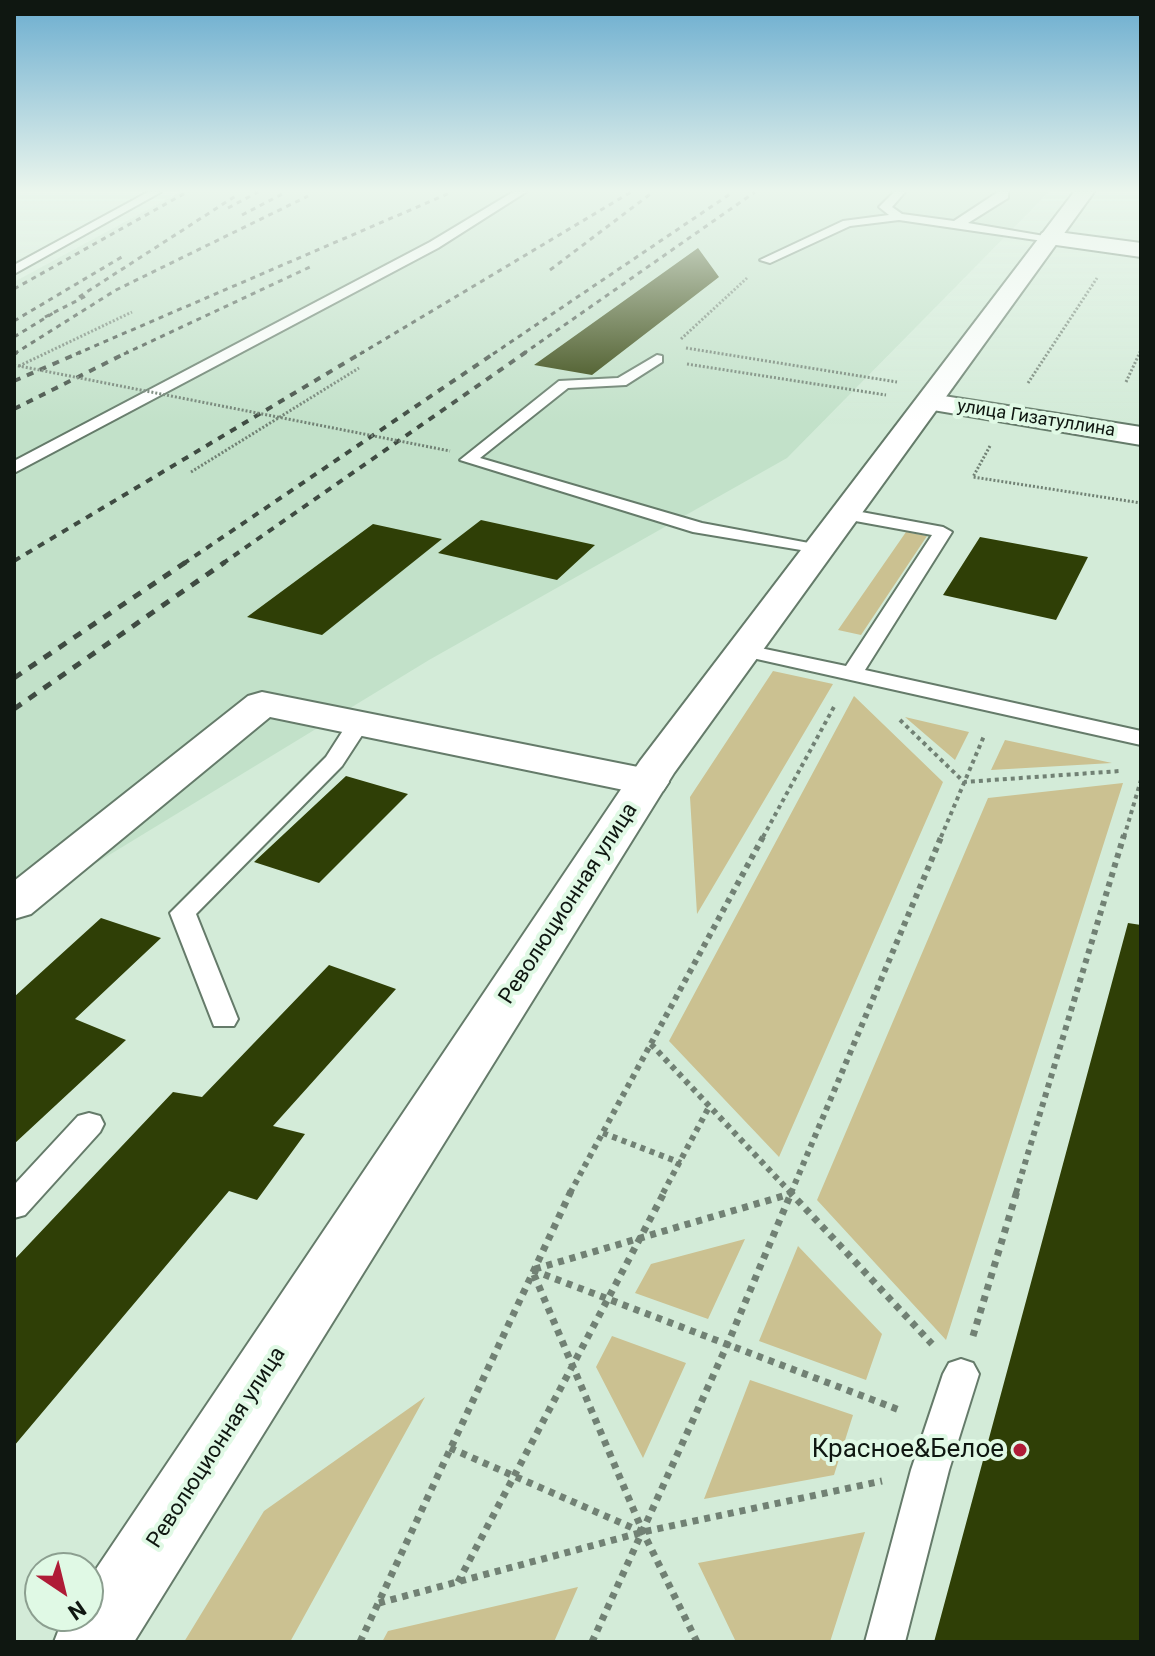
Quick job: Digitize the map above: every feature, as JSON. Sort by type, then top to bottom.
[{"type":"main road","name":"Революционная улица","points":[[91,1642],[648,782],[1027,269]]},
{"type":"main road","name":"улица Гизатуллина","points":[[936,395],[1008,412],[1141,436]]},
{"type":"main road","points":[[14,904],[262,704],[648,782]]},
{"type":"lane","points":[[14,468],[388,269]]},
{"type":"lane","points":[[657,359],[621,382],[564,384],[468,460],[699,528],[943,532],[852,673]]},
{"type":"lane","points":[[746,651],[1141,738]]},
{"type":"lane","points":[[224,1019],[183,913],[334,761],[359,723]]},
{"type":"lane","points":[[14,1206],[89,1124]]},
{"type":"lane","points":[[885,1642],[930,1470],[947,1428],[961,1374]]},
{"type":"path","points":[[756,269],[674,346],[936,395]]},
{"type":"path","points":[[1102,269],[1008,412],[973,477],[1141,503]]},
{"type":"path","points":[[17,365],[132,312]]},
{"type":"path","points":[[1126,382],[1141,350]]},
{"type":"path","points":[[657,359],[936,395]]},
{"type":"path","points":[[17,365],[450,451]]},
{"type":"path","points":[[191,472],[359,368]]},
{"type":"path","points":[[360,1642],[532,1270],[852,673],[964,782],[1126,770]]},
{"type":"path","points":[[592,1642],[728,1343],[997,706]]},
{"type":"path","points":[[651,1044],[961,1374],[1141,780]]},
{"type":"path","points":[[458,1583],[709,1107]]},
{"type":"path","points":[[603,1133],[681,1163]]},
{"type":"path","points":[[532,1270],[791,1193]]},
{"type":"path","points":[[532,1270],[947,1428]]},
{"type":"path","points":[[532,1270],[643,1532],[697,1642]]},
{"type":"path","points":[[450,1448],[643,1532]]},
{"type":"path","points":[[378,1603],[643,1532],[930,1470]]},
{"type":"shaded area","points":[[37,269],[973,269],[787,458],[429,660],[14,913],[14,282]]},
{"type":"shaded area","points":[[906,532],[927,536],[861,635],[838,630]]},
{"type":"shaded area","points":[[773,671],[833,684],[697,914],[690,797]]},
{"type":"shaded area","points":[[854,696],[943,782],[779,1157],[669,1041]]},
{"type":"shaded area","points":[[905,717],[969,732],[955,760]]},
{"type":"shaded area","points":[[1005,740],[1112,763],[991,770]]},
{"type":"shaded area","points":[[1123,783],[946,1340],[817,1200],[988,798]]},
{"type":"shaded area","points":[[745,1239],[708,1319],[635,1293],[651,1264]]},
{"type":"shaded area","points":[[798,1246],[882,1334],[866,1380],[759,1341]]},
{"type":"shaded area","points":[[612,1336],[686,1363],[643,1458],[596,1367]]},
{"type":"shaded area","points":[[750,1380],[853,1415],[834,1475],[704,1499]]},
{"type":"shaded area","points":[[425,1397],[290,1642],[184,1642],[264,1511]]},
{"type":"shaded area","points":[[865,1532],[830,1642],[736,1642],[698,1563]]},
{"type":"shaded area","points":[[578,1587],[554,1642],[382,1642],[388,1631]]},
{"type":"building","points":[[668,269],[713,269],[719,277],[592,375],[534,365]]},
{"type":"building","points":[[481,520],[595,545],[557,580],[438,553]]},
{"type":"building","points":[[373,524],[442,539],[322,635],[247,617]]},
{"type":"building","points":[[980,537],[1088,557],[1056,620],[943,595]]},
{"type":"building","points":[[346,776],[408,794],[319,883],[254,862]]},
{"type":"building","points":[[101,918],[161,938],[75,1019],[126,1040],[14,1144],[14,997]]},
{"type":"building","points":[[1128,923],[1141,925],[1141,1642],[934,1642]]},
{"type":"building","points":[[329,965],[396,989],[273,1126],[305,1134],[257,1200],[229,1191],[14,1446],[14,1260],[173,1092],[202,1097]]},
{"type":"railway","points":[[14,289],[49,269]]},
{"type":"railway","points":[[14,321],[101,269]]},
{"type":"railway","points":[[79,297],[122,269]]},
{"type":"railway","points":[[17,352],[14,354],[116,290],[158,269]]},
{"type":"railway","points":[[76,354],[273,269]]},
{"type":"railway","points":[[124,354],[305,269]]},
{"type":"railway","points":[[360,354],[502,269]]},
{"type":"railway","points":[[493,354],[619,269]]},
{"type":"railway","points":[[523,354],[644,269]]},
{"type":"railway","points":[[45,317],[88,295]]},
{"type":"railway","points":[[14,337],[55,312]]},
{"type":"railway","points":[[14,381],[81,352]]},
{"type":"railway","points":[[124,354],[128,352]]},
{"type":"railway","points":[[14,561],[363,352]]},
{"type":"railway","points":[[183,564],[496,352]]},
{"type":"railway","points":[[222,564],[526,352]]},
{"type":"railway","points":[[14,409],[124,354]]},
{"type":"railway","points":[[14,678],[186,562]]},
{"type":"railway","points":[[14,709],[225,562]]},
{"type":"place","name":"Красное&Белое","points":[[1020,1450]]}]
